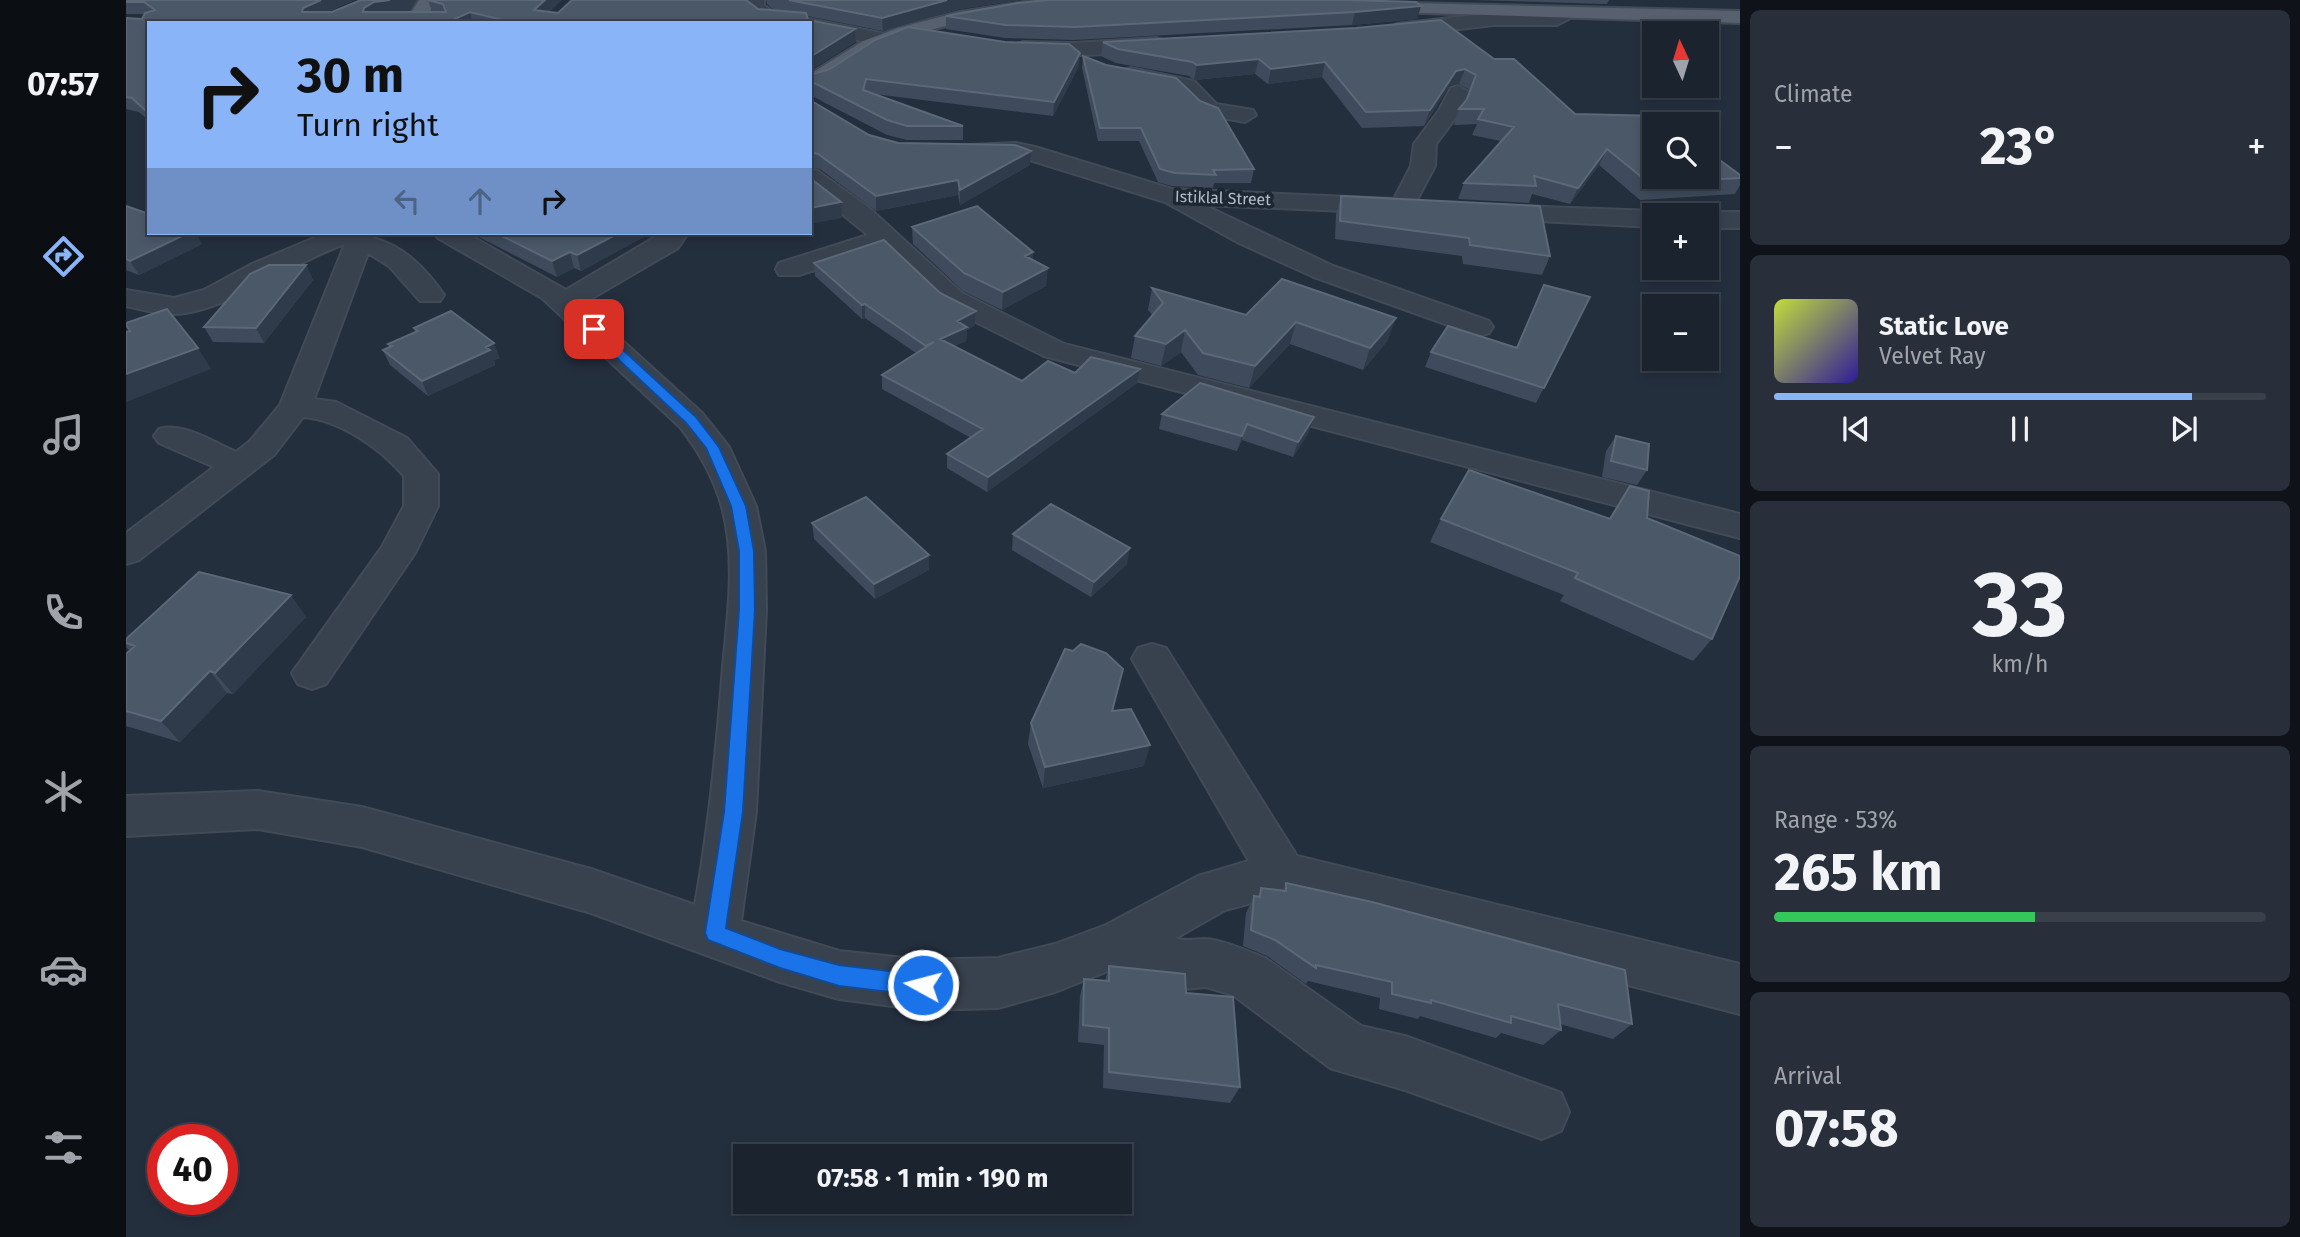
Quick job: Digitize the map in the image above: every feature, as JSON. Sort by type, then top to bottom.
[{"type":"main road","points":[[427,21],[415,19],[428,0]]},
{"type":"main road","points":[[812,81],[881,39],[993,10],[1099,0]]},
{"type":"main road","points":[[1355,7],[1491,8],[1571,13],[1740,17]]},
{"type":"street","points":[[755,0],[755,7],[766,16],[791,21]]},
{"type":"street","points":[[1471,0],[1491,8]]},
{"type":"street","points":[[1378,32],[1494,19],[1557,19],[1571,13]]},
{"type":"street","points":[[392,21],[415,19]]},
{"type":"street","points":[[812,24],[881,39]]},
{"type":"street","points":[[911,32],[951,39]]},
{"type":"street","points":[[1005,47],[1074,49],[1181,43]]},
{"type":"street","points":[[1074,49],[1100,70],[1178,82],[1193,89],[1209,109],[1245,115]]},
{"type":"street","points":[[1402,206],[1420,174],[1425,144],[1448,113],[1458,92]]},
{"type":"street","name":"Istiklal Street","points":[[953,151],[1016,149],[1170,196],[1427,208]]},
{"type":"street","points":[[812,177],[851,206],[952,299],[1054,350],[1740,526]]},
{"type":"street","points":[[1170,196],[1244,238],[1302,264],[1411,306],[1479,327]]},
{"type":"street","points":[[1464,212],[1642,219]]},
{"type":"street","points":[[1719,220],[1740,220]]},
{"type":"street","points":[[451,235],[552,292],[691,420],[713,447],[739,506],[747,551],[747,610],[734,812],[715,933]]},
{"type":"street","points":[[564,303],[669,242],[674,235]]},
{"type":"street","points":[[126,551],[262,448],[295,407],[356,236]]},
{"type":"street","points":[[126,298],[174,306],[193,302],[214,296],[262,270],[356,236],[395,256],[430,295]]},
{"type":"street","points":[[789,269],[885,237]]},
{"type":"street","points":[[295,407],[325,409],[395,445],[421,474],[421,506],[397,553],[312,673]]},
{"type":"street","points":[[170,436],[240,466]]},
{"type":"street","points":[[1152,659],[1282,874]]},
{"type":"street","points":[[126,816],[258,810],[362,827],[591,891],[780,958],[839,975],[923,985],[998,983],[1055,968],[1121,943],[1216,891],[1282,874],[1740,989]]},
{"type":"street","points":[[1121,943],[1184,965],[1206,963],[1238,971],[1276,995],[1349,1049],[1405,1063],[1542,1112]]},
{"type":"building","points":[[321,0],[303,8],[302,12],[332,12],[361,0],[390,0],[374,2],[364,8],[363,12],[446,12],[443,4],[428,0],[545,0],[534,10],[558,13],[572,0],[746,0],[758,9],[806,13],[808,20],[855,29],[812,56],[812,21],[507,21],[470,12],[450,21],[147,21],[147,112],[132,98],[126,97],[126,18],[142,19],[145,13],[155,10],[144,2],[126,2]]},
{"type":"building","points":[[789,0],[947,0],[882,18]]},
{"type":"building","points":[[1049,0],[1348,0],[1416,2],[1421,6],[1075,27],[1006,25],[946,16]]},
{"type":"building","points":[[1441,20],[1494,59],[1514,59],[1575,114],[1642,116],[1642,177],[1607,149],[1578,188],[1534,176],[1536,186],[1464,183],[1514,127],[1478,119],[1484,109],[1459,109],[1467,99],[1476,75],[1465,69],[1456,71],[1430,110],[1366,112],[1325,62],[1271,69],[1259,59],[1197,65],[1118,49],[1103,42],[1356,28]]},
{"type":"building","points":[[908,27],[1005,42],[1069,44],[1080,53],[1054,102],[866,79],[863,90],[963,126],[907,126],[887,120],[812,82],[812,74],[830,69],[875,40]]},
{"type":"building","points":[[1083,56],[1106,65],[1176,78],[1200,101],[1218,108],[1254,169],[1213,170],[1216,175],[1175,173],[1160,169],[1141,128],[1100,128]]},
{"type":"building","points":[[812,101],[869,135],[898,143],[1015,145],[1031,151],[960,190],[958,180],[876,196],[818,154],[812,152]]},
{"type":"building","points":[[1719,160],[1740,175],[1740,178],[1719,179]]},
{"type":"building","points":[[812,180],[841,202],[812,208]]},
{"type":"building","points":[[1341,196],[1540,206],[1550,256],[1470,245],[1469,238],[1340,221]]},
{"type":"building","points":[[126,206],[147,213],[147,235],[184,235],[130,261],[126,259]]},
{"type":"building","points":[[977,206],[1033,252],[1025,256],[1048,268],[1003,292],[964,273],[912,227]]},
{"type":"building","points":[[500,235],[615,235],[577,255],[570,252],[552,261]]},
{"type":"building","points":[[884,240],[940,293],[976,311],[957,321],[967,327],[940,339],[1022,381],[1048,361],[1075,373],[1091,357],[1140,369],[988,477],[947,454],[983,429],[882,375],[934,342],[926,346],[865,304],[862,305],[814,263]]},
{"type":"building","points":[[269,265],[306,265],[256,328],[204,327],[250,274]]},
{"type":"building","points":[[1282,279],[1396,318],[1370,348],[1296,322],[1255,366],[1203,353],[1185,330],[1166,344],[1135,336],[1163,303],[1152,288],[1246,315]]},
{"type":"building","points":[[1544,285],[1590,297],[1544,388],[1431,352],[1448,326],[1517,348]]},
{"type":"building","points":[[167,309],[198,348],[126,374],[126,332],[130,331],[126,323]]},
{"type":"building","points":[[451,311],[494,343],[486,347],[490,350],[422,381],[383,350],[392,346],[388,344],[418,331],[414,328]]},
{"type":"building","points":[[1200,383],[1314,417],[1298,442],[1247,424],[1242,436],[1162,414]]},
{"type":"building","points":[[1616,436],[1649,444],[1647,470],[1611,461]]},
{"type":"building","points":[[1469,470],[1610,519],[1630,486],[1649,491],[1647,518],[1740,556],[1740,576],[1712,639],[1575,578],[1578,573],[1441,519]]},
{"type":"building","points":[[866,497],[929,555],[874,584],[812,523]]},
{"type":"building","points":[[1051,504],[1130,548],[1094,582],[1013,534]]},
{"type":"building","points":[[199,572],[291,595],[215,673],[210,671],[161,721],[126,711],[126,654],[135,646],[126,643],[126,639]]},
{"type":"building","points":[[1081,644],[1106,653],[1123,669],[1112,711],[1131,709],[1150,745],[1045,767],[1031,723],[1065,649],[1073,651]]},
{"type":"building","points":[[1286,883],[1372,902],[1625,970],[1632,1024],[1558,1004],[1561,1030],[1511,1016],[1511,1023],[1431,1000],[1431,1003],[1392,994],[1392,982],[1316,965],[1316,968],[1275,940],[1251,930],[1254,896],[1260,897],[1261,888],[1286,891]]},
{"type":"building","points":[[1109,966],[1185,974],[1186,993],[1233,997],[1240,1087],[1109,1072],[1109,1028],[1083,1025],[1084,979],[1109,981]]},
{"type":"route","points":[[594,329],[691,420],[713,447],[739,506],[747,551],[747,610],[734,812],[715,933],[780,958],[839,975],[923,985]]}]
